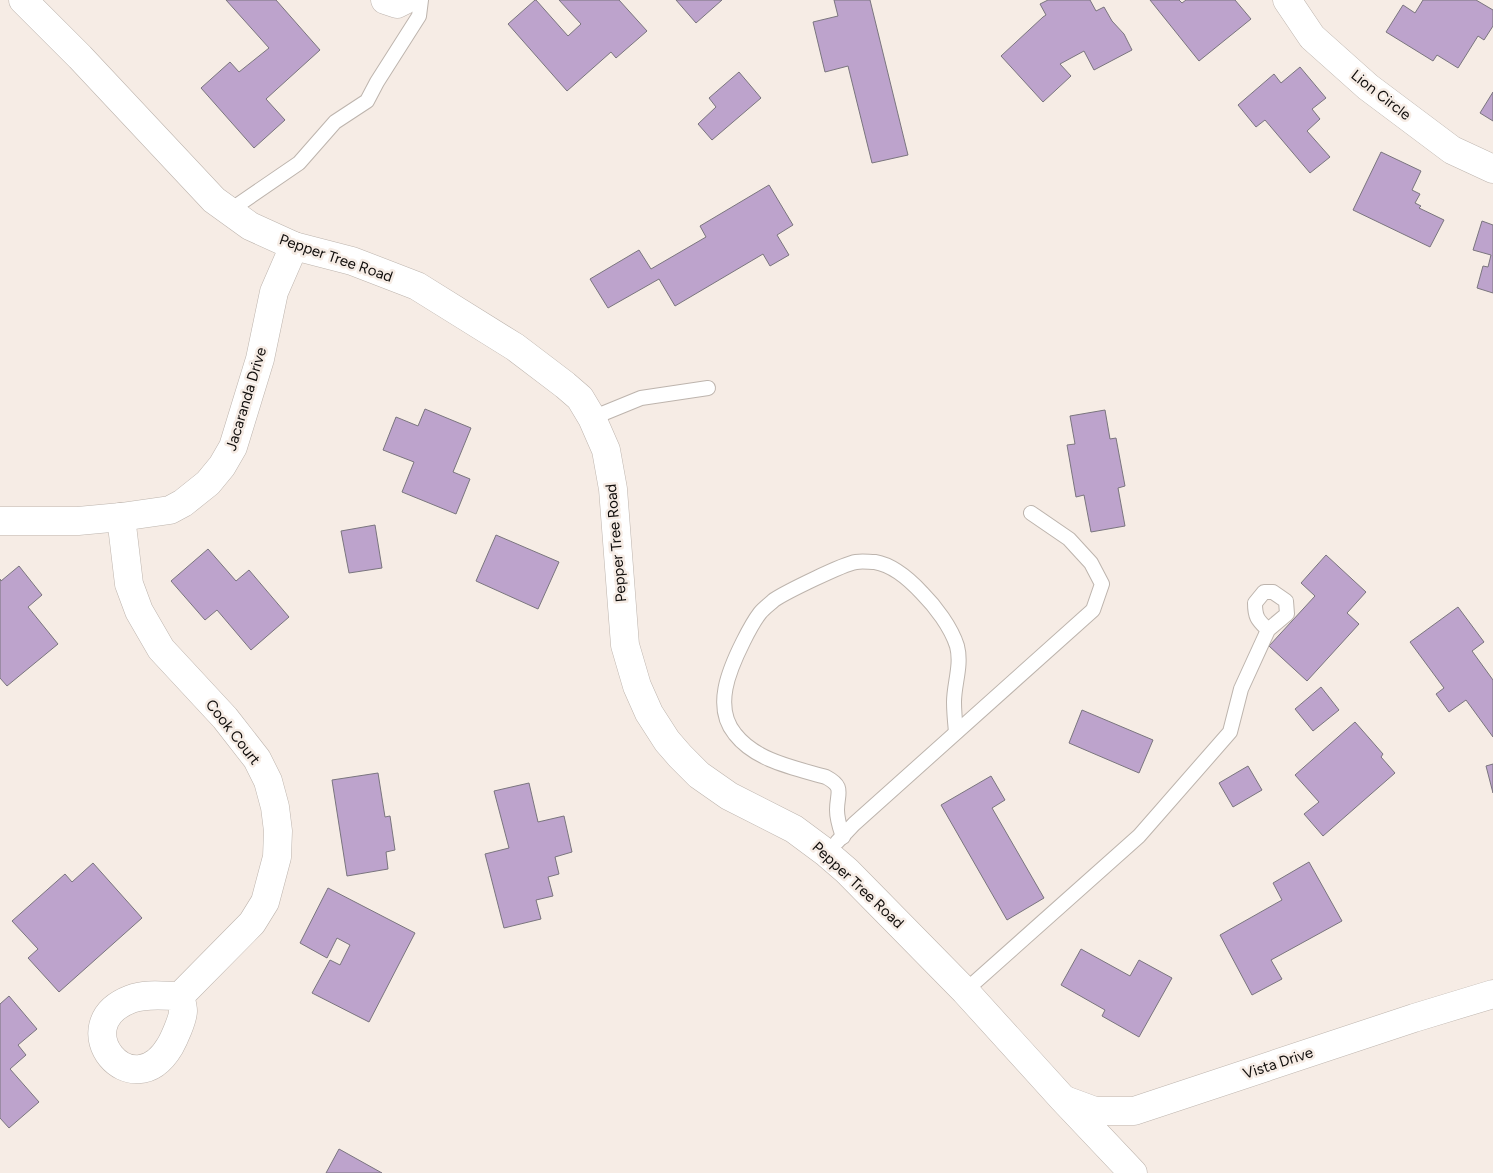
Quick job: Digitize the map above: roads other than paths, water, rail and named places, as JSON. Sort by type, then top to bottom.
[{"type":"street","name":"Pepper Tree Road","points":[[23,0],[214,200],[229,211],[250,226],[294,246],[352,261],[417,286],[515,347],[580,398],[592,418],[606,450],[613,489],[625,646],[636,686],[649,713],[666,741],[699,774],[729,796],[794,829],[834,844],[874,897],[965,991],[1132,1173]]},
{"type":"street","points":[[385,0],[397,4],[405,0]]},
{"type":"street","name":"Lion Circle","points":[[1287,0],[1312,37],[1368,87],[1452,150],[1493,169]]},
{"type":"street","name":"Jacaranda Drive","points":[[0,520],[78,521],[170,510],[196,494],[208,483],[222,466],[233,447],[257,368],[274,292],[294,246]]},
{"type":"street","name":"Cook Court","points":[[121,517],[129,584],[139,611],[162,649],[225,718],[257,759],[268,781],[275,807],[278,831],[277,857],[265,902],[252,923],[180,996]]},
{"type":"street","name":"Vista Drive","points":[[1063,1099],[1095,1111],[1134,1111],[1414,1018],[1493,994]]},
{"type":"lane","points":[[229,211],[298,163],[335,122],[368,100],[377,82],[419,16],[421,0]]},
{"type":"lane","points":[[592,418],[640,398],[708,388]]},
{"type":"lane","points":[[834,844],[1093,610],[1102,584],[1091,563],[1069,539],[1031,512]]},
{"type":"lane","points":[[834,844],[838,820],[839,790],[835,782],[826,777],[762,756],[743,743],[728,724],[724,702],[726,683],[748,632],[761,612],[775,600],[855,562],[876,562],[890,567],[914,585],[934,605],[957,646],[958,668],[954,702],[956,732]]},
{"type":"lane","points":[[965,991],[1139,836],[1230,732],[1241,689],[1268,630]]}]
